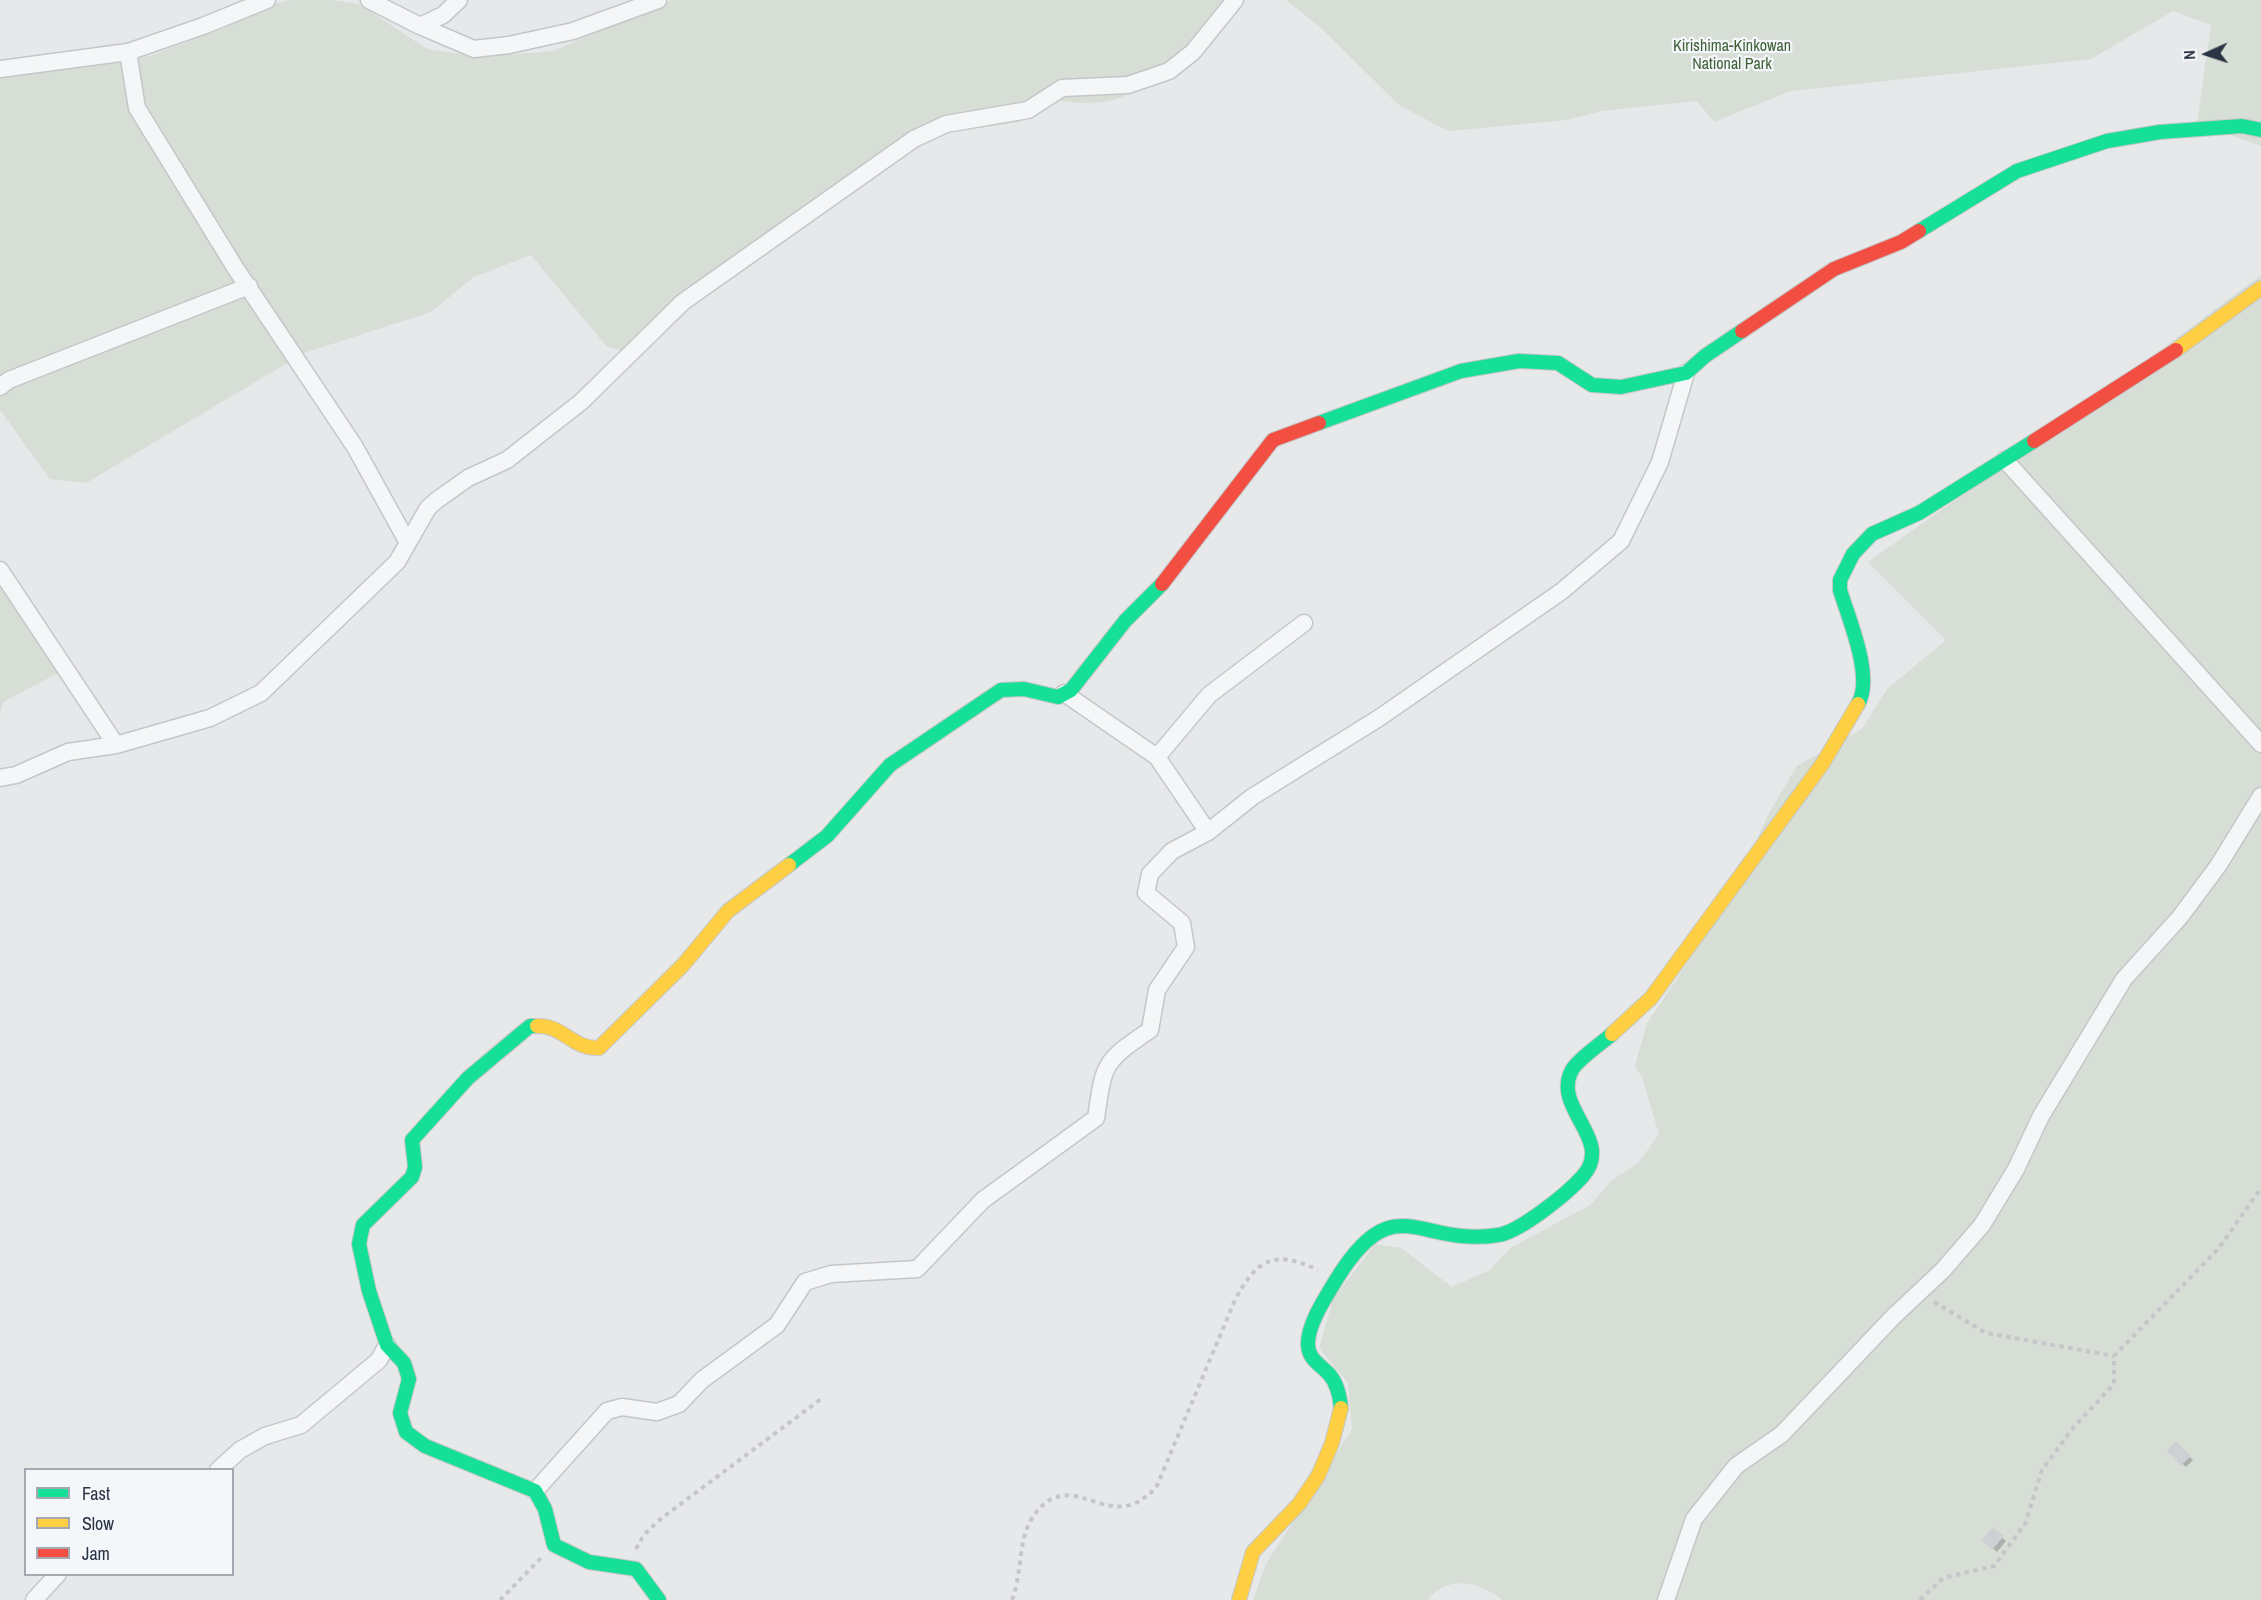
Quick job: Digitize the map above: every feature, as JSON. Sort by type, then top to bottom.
[{"type":"street","points":[[0,69],[128,52],[203,26],[267,0]]},
{"type":"street","points":[[369,0],[420,26],[474,49],[509,45],[573,31],[658,0]]},
{"type":"street","points":[[420,26],[443,15],[459,0]]},
{"type":"street","points":[[0,778],[16,775],[69,752],[116,745],[210,718],[261,693],[397,562],[428,508],[468,478],[507,460],[581,402],[683,302],[914,139],[946,124],[1028,110],[1062,88],[1128,85],[1169,71],[1194,52],[1235,0]]},
{"type":"street","points":[[128,52],[137,108],[249,286],[355,447],[408,543]]},
{"type":"street","points":[[659,1600],[636,1569],[589,1562],[554,1545],[545,1509],[535,1491],[425,1446],[406,1432],[400,1413],[409,1379],[404,1363],[387,1345],[369,1291],[358,1244],[363,1225],[412,1176],[415,1167],[412,1140],[468,1078],[530,1026],[549,1025],[586,1049],[599,1048],[683,965],[728,910],[827,836],[890,765],[1000,690],[1024,689],[1058,697],[1071,690],[1125,621],[1163,583],[1273,440],[1461,371],[1520,360],[1558,363],[1592,385],[1621,387],[1686,373],[1705,356],[1834,269],[1901,242],[2017,171],[2108,141],[2160,132],[2242,126],[2261,130]]},
{"type":"street","points":[[0,387],[9,380],[249,286]]},
{"type":"street","points":[[1239,1600],[1252,1553],[1305,1496],[1333,1447],[1342,1406],[1331,1376],[1311,1359],[1307,1341],[1337,1280],[1362,1244],[1381,1229],[1404,1227],[1477,1237],[1502,1235],[1544,1209],[1583,1176],[1590,1165],[1591,1141],[1570,1106],[1567,1094],[1567,1082],[1572,1070],[1651,998],[1823,763],[1864,694],[1863,669],[1840,590],[1840,580],[1853,554],[1872,534],[1919,513],[2151,368],[2261,288]]},
{"type":"street","points":[[535,1491],[606,1411],[622,1407],[657,1412],[680,1404],[702,1380],[777,1325],[805,1282],[831,1275],[917,1269],[984,1200],[1096,1118],[1103,1072],[1118,1052],[1150,1030],[1157,990],[1186,947],[1182,923],[1146,892],[1150,874],[1172,851],[1208,832],[1252,797],[1379,718],[1563,591],[1621,541],[1660,462],[1686,373]]},
{"type":"street","points":[[2005,460],[2261,744]]},
{"type":"street","points":[[0,570],[116,745]]},
{"type":"street","points":[[1157,757],[1209,696],[1304,623]]},
{"type":"street","points":[[1064,693],[1157,757],[1208,832]]},
{"type":"street","points":[[1666,1600],[1694,1519],[1736,1466],[1782,1434],[1893,1317],[1921,1293],[1982,1226],[2016,1169],[2041,1116],[2124,979],[2180,917],[2218,866],[2261,796]]},
{"type":"street","points":[[220,1468],[240,1450],[265,1436],[301,1425],[379,1360],[387,1345]]},
{"type":"street","points":[[34,1600],[57,1576]]},
{"type":"path","points":[[1920,1600],[1943,1578],[1994,1566],[2025,1524],[2042,1470],[2073,1428],[2114,1384],[2114,1356],[2219,1248],[2261,1188]]},
{"type":"path","points":[[1012,1600],[1021,1566],[1023,1539],[1030,1520],[1043,1505],[1062,1496],[1080,1496],[1114,1507],[1129,1506],[1144,1499],[1156,1488],[1235,1300],[1249,1274],[1266,1262],[1279,1259],[1300,1262],[1337,1280]]},
{"type":"path","points":[[1921,1293],[1986,1333],[2114,1356]]},
{"type":"path","points":[[626,1568],[643,1536],[658,1521],[821,1399]]},
{"type":"path","points":[[500,1600],[554,1545]]},
{"type":"green space","points":[[289,0],[333,0],[359,4],[427,49],[480,57],[553,51],[672,0],[1224,0],[1228,8],[1159,71],[1120,98],[1092,103],[1046,99],[1019,122],[919,137],[703,285],[621,350],[607,347],[531,255],[474,277],[431,312],[304,353],[86,483],[50,479],[0,410],[0,77],[110,64],[150,56],[227,27],[241,13]]},
{"type":"green space","name":"Kirishima-Kinkowan National Park","points":[[1286,0],[2261,0],[2261,146],[2197,123],[2211,25],[2173,11],[2091,59],[1791,91],[1714,122],[1697,101],[1601,111],[1567,120],[1448,131],[1399,105],[1321,28]]},
{"type":"green space","points":[[2261,275],[2261,1600],[1502,1600],[1474,1585],[1454,1584],[1445,1586],[1428,1600],[1253,1600],[1266,1564],[1352,1429],[1348,1383],[1319,1348],[1333,1299],[1375,1244],[1401,1248],[1452,1287],[1490,1270],[1510,1248],[1590,1205],[1611,1181],[1639,1162],[1659,1134],[1642,1077],[1635,1066],[1647,1023],[1726,906],[1770,811],[1797,766],[1862,729],[1888,688],[1946,640],[1868,562],[2030,447]]},
{"type":"green space","points":[[0,571],[60,672],[3,702],[0,715]]},
{"type":"building","points":[[2176,1441],[2191,1456],[2181,1465],[2167,1451]]},
{"type":"building","points":[[1993,1527],[2004,1536],[1992,1550],[1982,1540]]},
{"type":"traffic: fast","points":[[1919,231],[2017,171],[2107,141],[2160,132],[2242,126],[2261,130]]},
{"type":"traffic: fast","points":[[1319,423],[1461,371],[1519,361],[1558,363],[1592,385],[1621,387],[1686,373],[1705,356],[1742,331]]},
{"type":"traffic: fast","points":[[1858,704],[1862,693],[1862,664],[1840,590],[1840,580],[1853,554],[1872,534],[1919,513],[2034,441]]},
{"type":"traffic: fast","points":[[789,865],[827,836],[890,765],[1001,690],[1024,689],[1058,697],[1071,690],[1125,621],[1162,584]]},
{"type":"traffic: fast","points":[[537,1026],[530,1026],[468,1078],[412,1140],[415,1167],[412,1177],[363,1225],[359,1244],[369,1291],[387,1345],[404,1363],[409,1379],[400,1413],[406,1432],[425,1446],[535,1491],[545,1509],[554,1545],[589,1562],[636,1569],[659,1600]]},
{"type":"traffic: fast","points":[[1341,1408],[1334,1382],[1312,1357],[1308,1342],[1311,1326],[1319,1310],[1336,1280],[1357,1251],[1375,1234],[1392,1227],[1410,1226],[1471,1237],[1498,1235],[1531,1219],[1566,1192],[1583,1176],[1591,1162],[1592,1149],[1569,1097],[1568,1084],[1572,1070],[1612,1034]]},
{"type":"traffic: slow","points":[[2176,350],[2261,288]]},
{"type":"traffic: slow","points":[[1612,1034],[1651,998],[1823,763],[1858,704]]},
{"type":"traffic: slow","points":[[537,1026],[546,1026],[582,1045],[599,1048],[683,965],[728,911],[789,865]]},
{"type":"traffic: slow","points":[[1239,1600],[1253,1552],[1299,1504],[1318,1476],[1332,1443],[1341,1408]]},
{"type":"traffic: jam","points":[[1742,331],[1834,269],[1901,242],[1919,231]]},
{"type":"traffic: jam","points":[[2034,441],[2176,350]]},
{"type":"traffic: jam","points":[[1162,584],[1273,440],[1319,423]]}]
